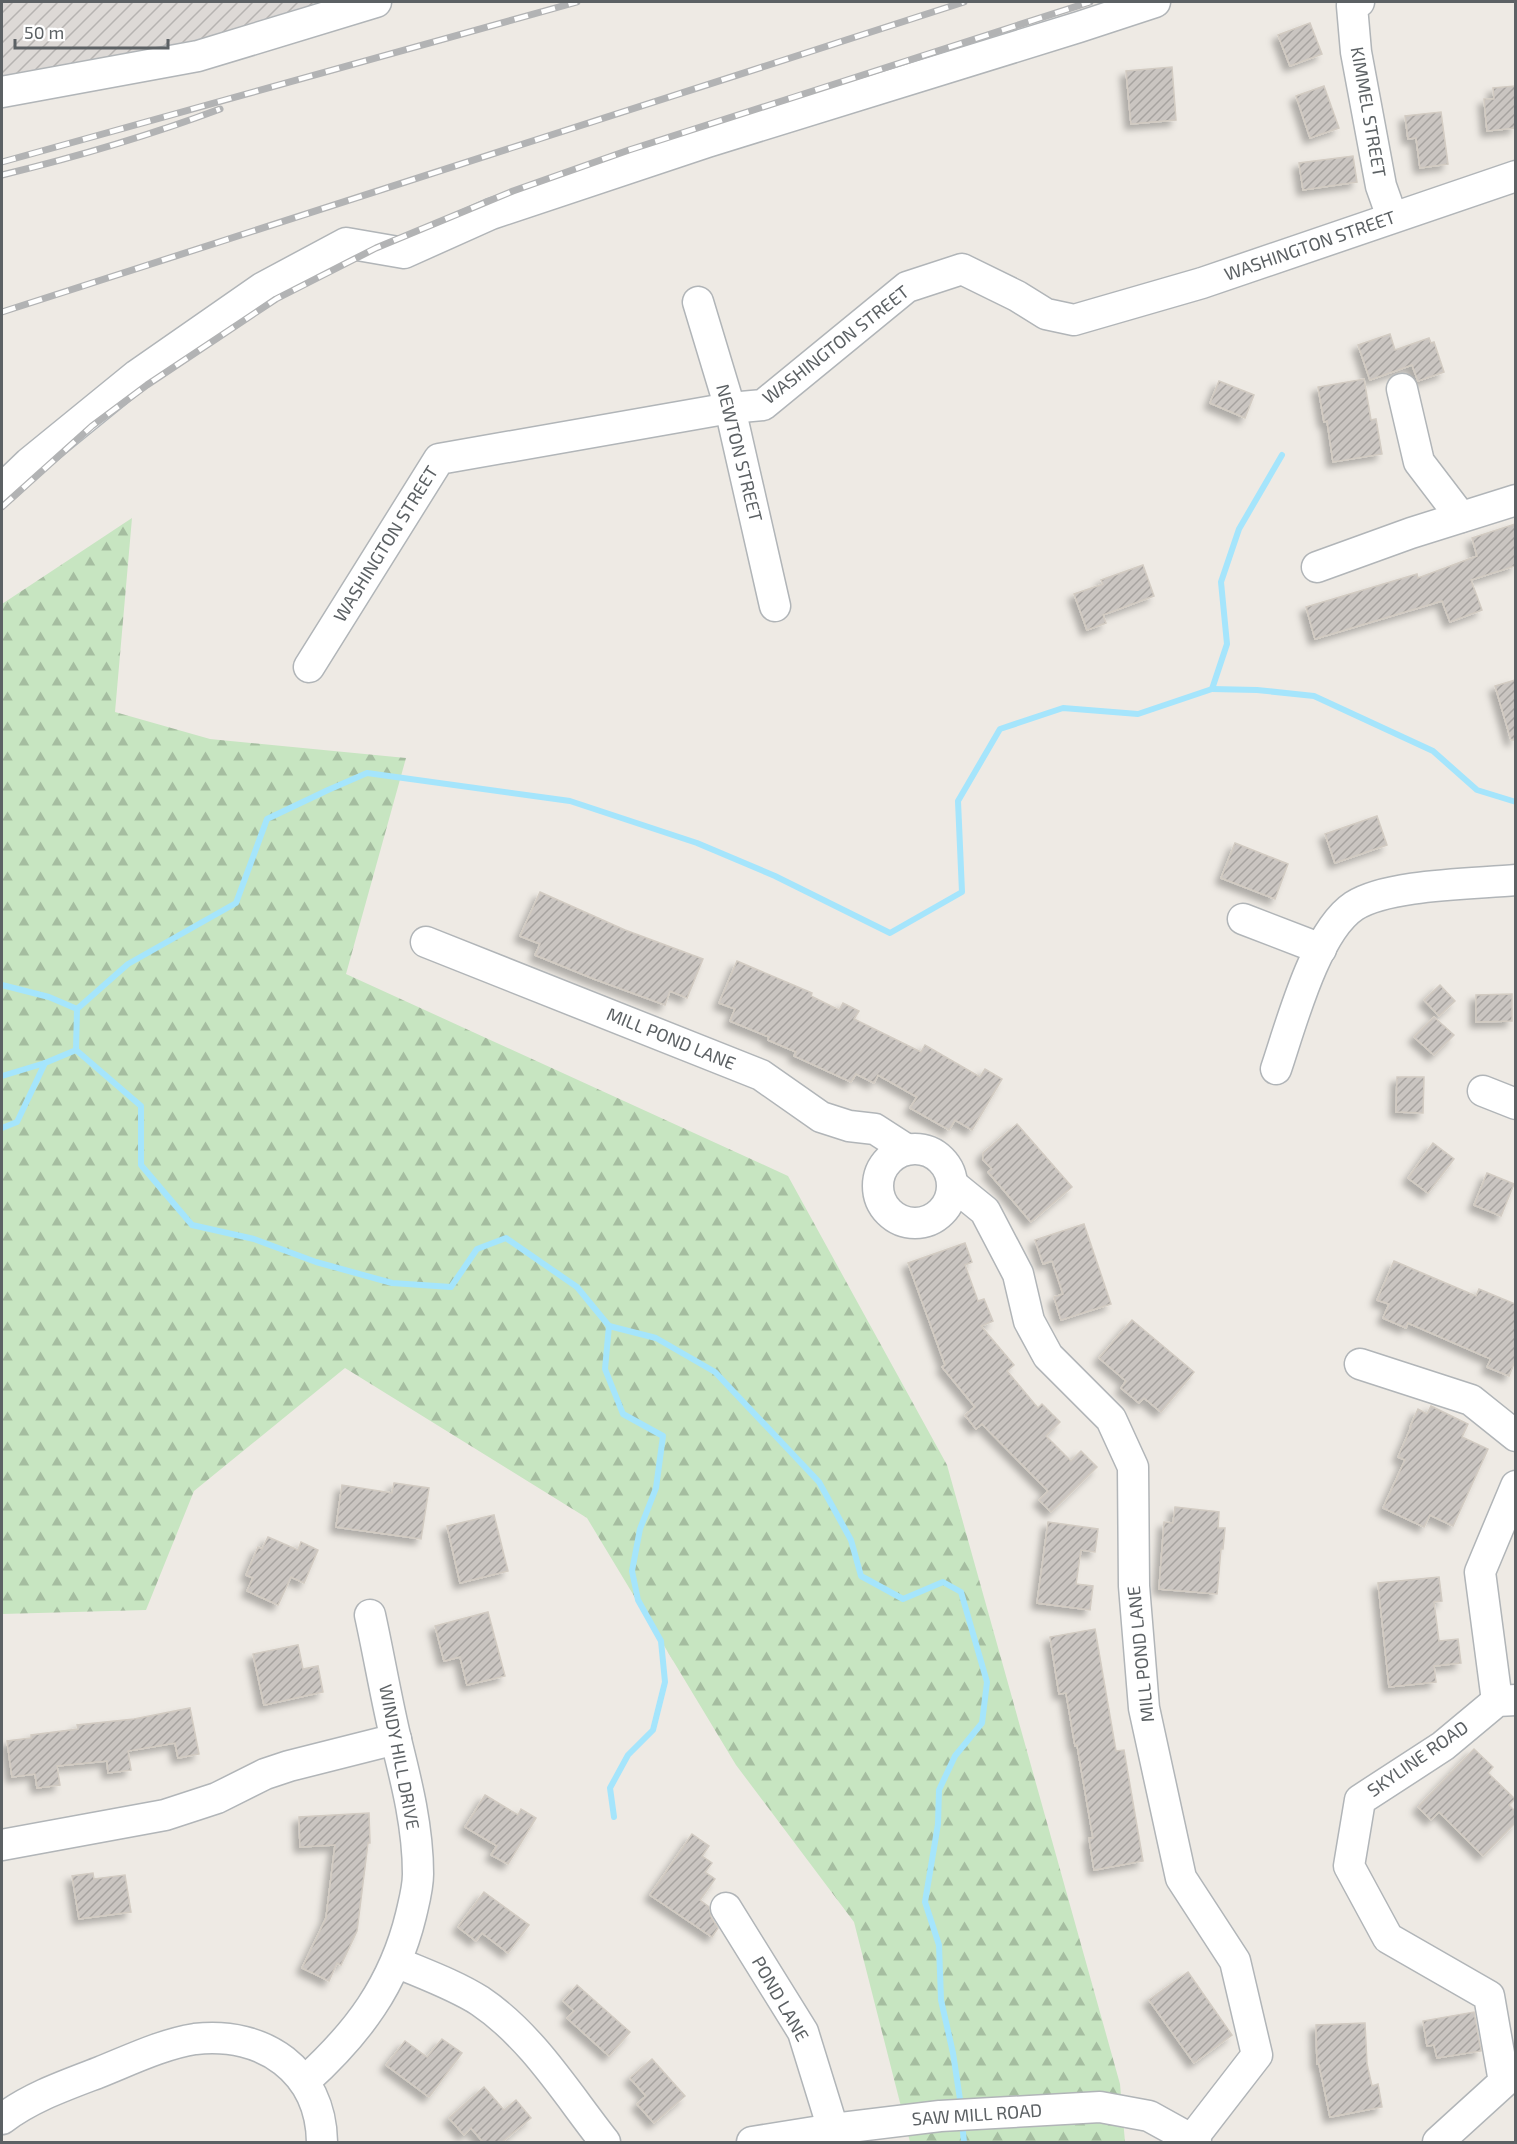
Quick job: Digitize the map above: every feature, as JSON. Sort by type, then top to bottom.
[{"type":"street","points":[[2,92],[198,56],[376,2]]},
{"type":"street","points":[[2,489],[29,463],[137,375],[262,288],[346,243],[404,253],[490,214],[707,142],[1155,2]]},
{"type":"street","name":"KIMMEL STREET","points":[[1355,4],[1356,52],[1381,186],[1392,217]]},
{"type":"street","name":"WASHINGTON STREET","points":[[309,667],[439,459],[730,408],[763,405],[907,287],[962,269],[1017,296],[1046,314],[1074,320],[1202,283],[1515,176]]},
{"type":"street","name":"NEWTON STREET","points":[[698,302],[730,408],[775,606]]},
{"type":"street","points":[[1402,389],[1419,462],[1461,517]]},
{"type":"street","points":[[1317,567],[1411,533],[1515,500]]},
{"type":"street","points":[[1276,1069],[1321,949],[1340,919],[1354,907],[1369,899],[1406,890],[1515,880]]},
{"type":"street","points":[[1243,919],[1321,949]]},
{"type":"street","name":"MILL POND LANE","points":[[426,942],[761,1074],[821,1117],[849,1126],[875,1129],[906,1149],[918,1148],[928,1151],[938,1156],[946,1164],[953,1185],[985,1211],[1018,1274],[1029,1321],[1048,1356],[1111,1419],[1133,1467],[1134,1586],[1144,1708],[1181,1878],[1235,1960],[1257,2055],[1194,2141]]},
{"type":"street","points":[[1483,1091],[1515,1104]]},
{"type":"street","points":[[906,1149],[895,1154],[886,1162],[877,1184],[884,1207],[892,1216],[903,1222],[915,1224],[927,1222],[946,1208],[953,1185]]},
{"type":"street","points":[[1360,1364],[1471,1400],[1515,1436]]},
{"type":"street","points":[[1506,1701],[1480,1572],[1515,1486]]},
{"type":"street","name":"WINDY HILL DRIVE","points":[[305,2081],[372,2008],[396,1962],[409,1921],[418,1876],[409,1788],[396,1739],[370,1615]]},
{"type":"street","name":"SKYLINE ROAD","points":[[1438,2142],[1504,2082],[1489,1996],[1388,1938],[1349,1866],[1360,1800],[1443,1746],[1506,1701]]},
{"type":"street","points":[[2,1845],[165,1815],[217,1798],[265,1774],[289,1766],[396,1739]]},
{"type":"street","name":"POND LANE","points":[[726,1908],[802,2032],[834,2129]]},
{"type":"street","points":[[396,1962],[464,1992],[501,2018],[538,2055],[605,2142]]},
{"type":"street","points":[[2,2119],[25,2104],[52,2091],[168,2046],[196,2039],[233,2040],[259,2046],[285,2060],[305,2081],[315,2104],[322,2142]]},
{"type":"street","name":"SAW MILL ROAD","points":[[752,2142],[940,2116],[1100,2107],[1149,2116],[1194,2141]]},
{"type":"shaded area","points":[[2,2],[331,2],[163,53],[2,79]]},
{"type":"green space","points":[[132,518],[115,712],[210,739],[406,758],[346,974],[788,1176],[947,1465],[1120,2084],[1125,2142],[910,2142],[854,1922],[736,1765],[587,1518],[345,1368],[194,1491],[146,1610],[2,1614],[2,604]]},
{"type":"building","points":[[1310,23],[1322,54],[1290,66],[1278,35]]},
{"type":"building","points":[[1172,67],[1176,120],[1131,124],[1126,71]]},
{"type":"building","points":[[1324,86],[1339,128],[1310,138],[1296,96]]},
{"type":"building","points":[[1515,86],[1515,128],[1487,131],[1484,99],[1494,99],[1493,88]]},
{"type":"building","points":[[1441,112],[1448,164],[1420,168],[1416,138],[1408,139],[1405,116]]},
{"type":"building","points":[[1353,156],[1357,182],[1303,190],[1299,163]]},
{"type":"building","points":[[1390,334],[1395,350],[1429,338],[1431,343],[1434,342],[1444,372],[1418,381],[1412,365],[1370,380],[1358,345]]},
{"type":"building","points":[[1364,379],[1371,420],[1376,419],[1382,454],[1333,462],[1327,421],[1324,422],[1318,387]]},
{"type":"building","points":[[1219,381],[1254,395],[1245,418],[1210,403]]},
{"type":"building","points":[[1515,524],[1515,566],[1471,580],[1482,610],[1450,622],[1442,601],[1315,639],[1306,607],[1417,574],[1418,578],[1477,556],[1472,538]]},
{"type":"building","points":[[1143,565],[1154,596],[1103,615],[1106,623],[1087,630],[1074,594],[1103,584],[1101,580]]},
{"type":"building","points":[[1515,680],[1515,740],[1511,740],[1495,686]]},
{"type":"building","points":[[1377,816],[1387,845],[1335,863],[1325,834]]},
{"type":"building","points":[[1235,843],[1288,864],[1275,899],[1221,878]]},
{"type":"building","points":[[540,892],[625,930],[703,959],[687,998],[670,991],[665,1005],[535,955],[540,944],[520,936]]},
{"type":"building","points":[[737,961],[812,993],[811,996],[839,1010],[843,1003],[859,1011],[854,1019],[921,1052],[925,1045],[980,1077],[985,1069],[1002,1079],[972,1130],[955,1120],[949,1130],[910,1108],[917,1097],[878,1075],[874,1083],[856,1074],[851,1082],[794,1056],[796,1052],[768,1040],[769,1037],[730,1021],[735,1009],[719,1003]]},
{"type":"building","points":[[1440,985],[1455,1001],[1439,1016],[1424,1000]]},
{"type":"building","points":[[1512,994],[1512,1021],[1476,1022],[1476,995]]},
{"type":"building","points":[[1434,1017],[1454,1035],[1434,1055],[1414,1037]]},
{"type":"building","points":[[1397,1077],[1424,1077],[1423,1113],[1396,1112]]},
{"type":"building","points":[[1017,1124],[1072,1187],[1031,1222],[988,1172],[992,1169],[983,1160],[983,1153]]},
{"type":"building","points":[[1433,1143],[1454,1159],[1428,1193],[1408,1178]]},
{"type":"building","points":[[1487,1173],[1514,1184],[1501,1216],[1474,1205]]},
{"type":"building","points":[[1084,1224],[1111,1304],[1061,1320],[1054,1297],[1063,1294],[1052,1261],[1043,1264],[1035,1240]]},
{"type":"building","points":[[965,1243],[972,1262],[965,1265],[978,1301],[984,1299],[993,1321],[981,1326],[1014,1365],[1007,1371],[1038,1408],[1042,1404],[1060,1422],[1046,1436],[1071,1461],[1081,1451],[1097,1467],[1051,1512],[1039,1500],[1048,1491],[982,1424],[976,1429],[965,1415],[975,1407],[942,1367],[945,1365],[908,1263]]},
{"type":"building","points":[[1394,1261],[1476,1296],[1479,1289],[1515,1304],[1515,1361],[1509,1376],[1487,1367],[1491,1359],[1408,1323],[1406,1328],[1383,1318],[1389,1304],[1377,1300]]},
{"type":"building","points":[[1132,1320],[1194,1372],[1161,1412],[1144,1398],[1139,1403],[1121,1388],[1126,1381],[1099,1358]]},
{"type":"building","points":[[1431,1406],[1468,1424],[1462,1437],[1488,1449],[1453,1526],[1430,1515],[1424,1527],[1383,1508],[1405,1460],[1398,1457],[1418,1409],[1427,1414]]},
{"type":"building","points":[[394,1483],[429,1488],[421,1539],[336,1527],[342,1485],[392,1493]]},
{"type":"building","points":[[1175,1507],[1219,1512],[1218,1528],[1225,1528],[1217,1594],[1159,1589],[1164,1522],[1173,1523]]},
{"type":"building","points":[[494,1515],[508,1571],[460,1583],[447,1526]]},
{"type":"building","points":[[1048,1522],[1098,1529],[1095,1552],[1081,1550],[1076,1584],[1093,1586],[1090,1610],[1037,1603]]},
{"type":"building","points":[[268,1537],[298,1550],[301,1542],[318,1550],[304,1583],[291,1577],[278,1605],[247,1591],[253,1578],[246,1575],[258,1547],[262,1549]]},
{"type":"building","points":[[1439,1577],[1442,1601],[1434,1602],[1439,1641],[1458,1639],[1461,1663],[1434,1666],[1436,1682],[1389,1687],[1378,1583]]},
{"type":"building","points":[[488,1612],[505,1676],[467,1685],[460,1657],[444,1661],[435,1626]]},
{"type":"building","points":[[1095,1629],[1116,1751],[1124,1750],[1143,1861],[1094,1870],[1089,1838],[1093,1838],[1077,1745],[1075,1746],[1066,1693],[1059,1694],[1050,1637]]},
{"type":"building","points":[[298,1645],[303,1669],[318,1666],[323,1692],[264,1705],[253,1654]]},
{"type":"building","points":[[190,1708],[199,1754],[178,1758],[175,1743],[128,1751],[131,1770],[108,1773],[107,1761],[57,1766],[60,1785],[37,1788],[35,1774],[12,1777],[7,1741],[31,1738],[31,1735],[78,1729],[77,1725],[134,1719]]},
{"type":"building","points":[[1474,1749],[1493,1767],[1488,1773],[1515,1799],[1509,1805],[1515,1811],[1515,1823],[1483,1856],[1439,1812],[1431,1820],[1418,1807]]},
{"type":"building","points":[[485,1795],[518,1815],[521,1809],[536,1818],[508,1864],[491,1855],[497,1846],[465,1827]]},
{"type":"building","points":[[369,1813],[370,1843],[368,1843],[357,1931],[341,1965],[337,1963],[329,1981],[302,1968],[326,1918],[335,1845],[300,1847],[299,1817]]},
{"type":"building","points":[[692,1834],[709,1846],[702,1856],[712,1863],[705,1872],[715,1879],[700,1900],[709,1907],[711,1917],[718,1928],[712,1937],[650,1895]]},
{"type":"building","points":[[93,1873],[94,1879],[125,1875],[131,1912],[79,1919],[72,1876]]},
{"type":"building","points":[[484,1892],[529,1925],[508,1953],[482,1933],[476,1941],[458,1927]]},
{"type":"building","points":[[1188,1972],[1232,2035],[1194,2063],[1149,2000]]},
{"type":"building","points":[[577,1985],[630,2032],[609,2056],[567,2018],[574,2011],[563,2001]]},
{"type":"building","points":[[1474,2012],[1481,2051],[1437,2058],[1434,2045],[1427,2046],[1423,2021]]},
{"type":"building","points":[[1365,2023],[1367,2064],[1372,2086],[1378,2084],[1382,2107],[1330,2117],[1319,2064],[1317,2064],[1316,2025]]},
{"type":"building","points":[[442,2039],[462,2053],[429,2097],[386,2065],[405,2041],[427,2057]]},
{"type":"building","points":[[652,2059],[685,2096],[654,2123],[637,2104],[646,2096],[630,2078]]},
{"type":"building","points":[[484,2087],[504,2110],[516,2100],[531,2118],[502,2142],[483,2142],[471,2128],[464,2135],[449,2118]]},
{"type":"waterway","points":[[77,1009],[128,964],[236,903],[267,819],[367,773],[570,801],[697,843],[775,876],[890,933],[962,892],[958,801],[1000,729],[1063,708],[1138,714],[1212,689],[1227,644],[1221,582],[1239,529],[1282,455]]},
{"type":"waterway","points":[[1212,689],[1257,690],[1314,696],[1433,751],[1477,790],[1516,802]]},
{"type":"waterway","points":[[2,985],[49,997],[77,1009],[76,1050],[141,1106],[141,1165],[192,1225],[254,1239],[316,1262],[392,1283],[451,1287],[477,1249],[506,1238],[577,1287],[609,1326],[656,1338],[715,1372],[819,1482],[851,1540],[861,1576],[903,1599],[943,1582],[961,1592],[987,1682],[982,1723],[955,1756],[939,1790],[938,1824],[925,1902],[939,1945],[941,2000],[953,2053],[961,2106]]},
{"type":"waterway","points":[[2,1128],[17,1122],[45,1063],[76,1050]]},
{"type":"waterway","points":[[2,1076],[45,1063]]},
{"type":"waterway","points":[[609,1326],[605,1369],[623,1414],[663,1436],[656,1488],[640,1529],[632,1571],[638,1600],[661,1641],[665,1682],[653,1730],[628,1755],[610,1788],[614,1817]]},
{"type":"waterway","points":[[962,2122],[964,2142]]},
{"type":"railway","points":[[2,162],[577,2]]},
{"type":"railway","points":[[2,312],[964,2]]},
{"type":"railway","points":[[2,507],[92,426],[147,385],[276,299],[376,248],[513,191],[629,150],[1090,2]]},
{"type":"railway","points":[[2,175],[112,145],[220,109]]}]
